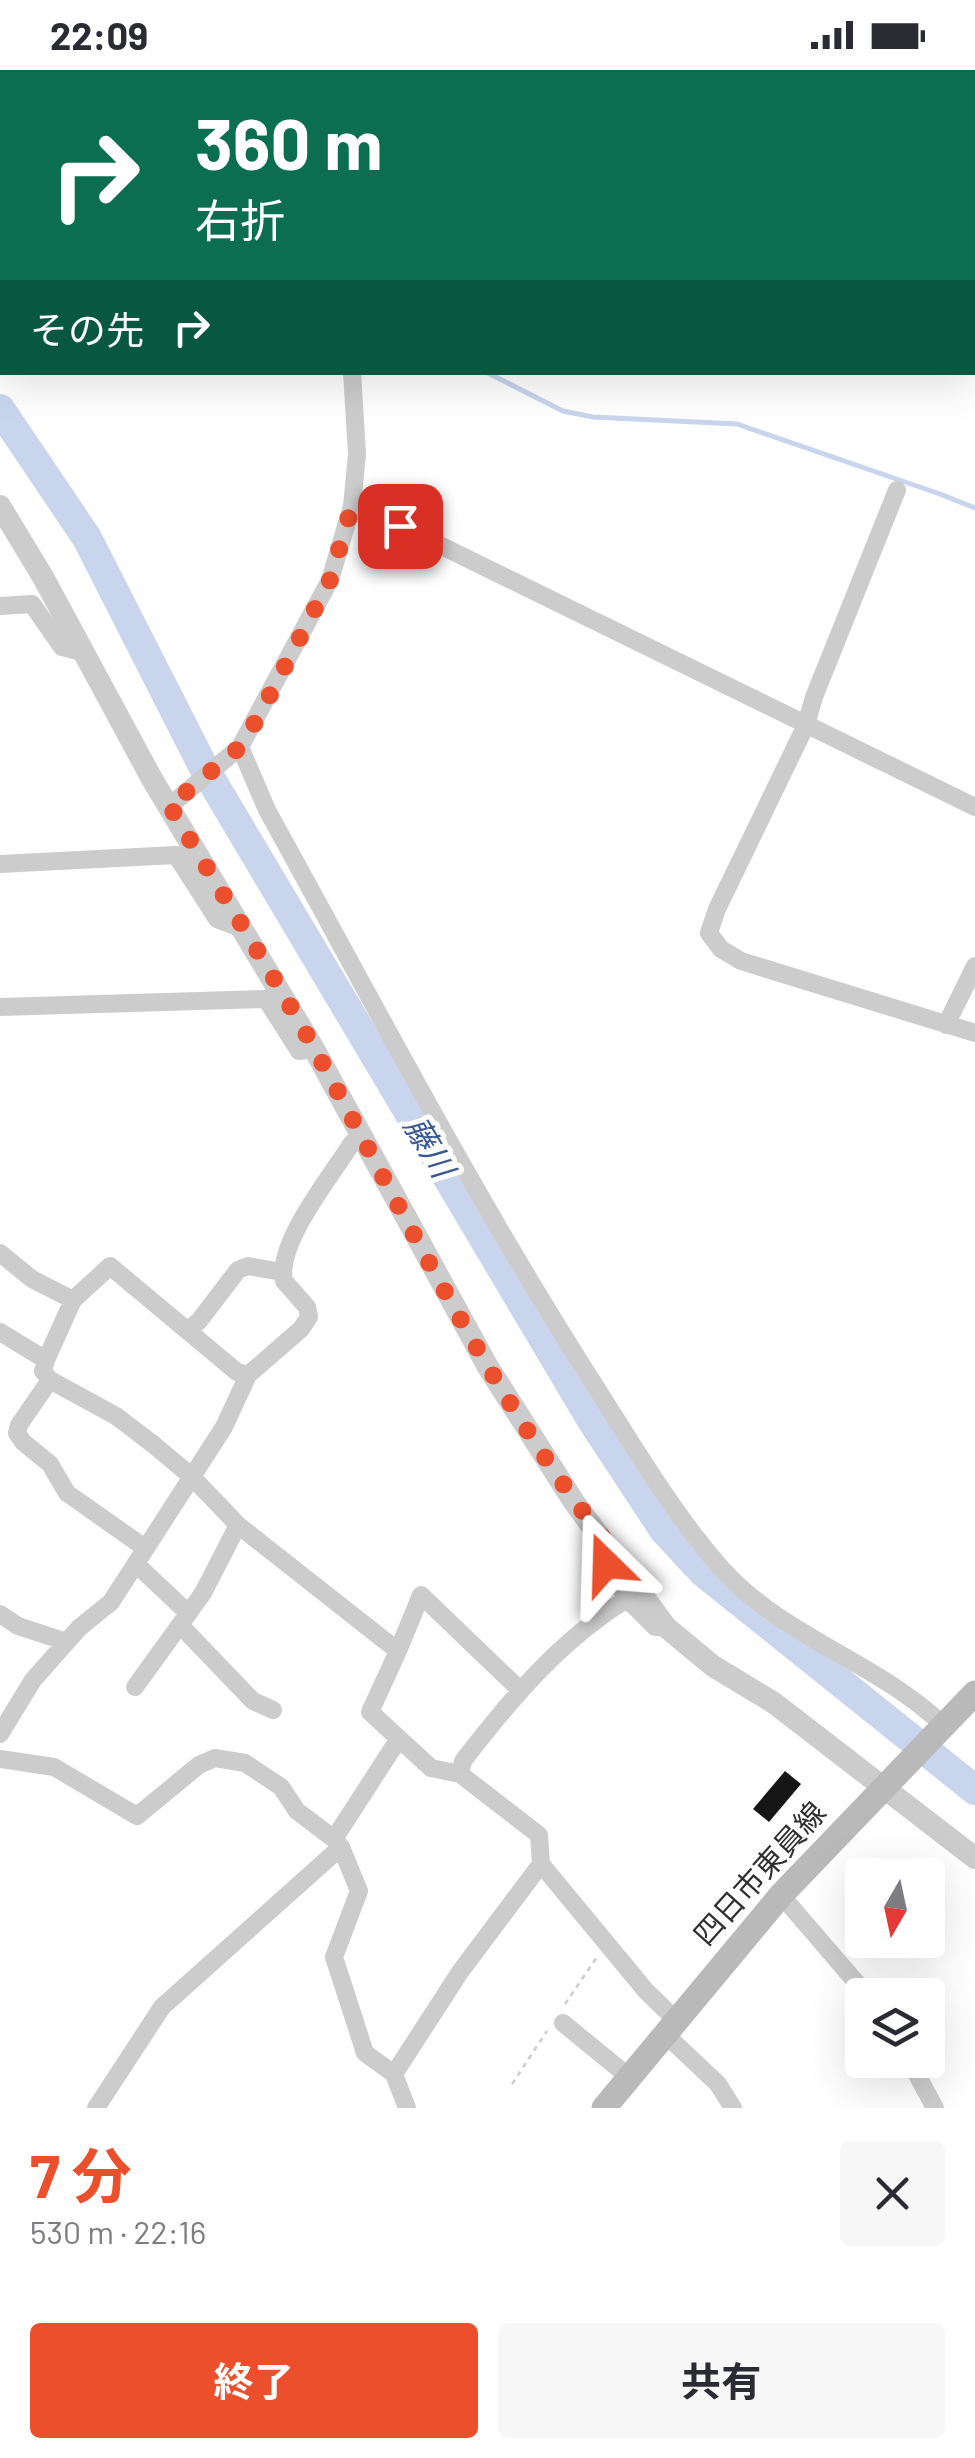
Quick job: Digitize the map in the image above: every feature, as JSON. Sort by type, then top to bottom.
[{"type":"main road","name":"四日市東員線","points":[[604,2108],[781,1895],[975,1693]]},
{"type":"street","points":[[173,801],[235,751],[330,580],[352,506],[357,454],[352,375]]},
{"type":"street","points":[[897,490],[814,696],[806,725],[717,908],[709,933],[721,949],[741,961],[975,1033]]},
{"type":"street","points":[[0,506],[314,1048],[488,1367],[574,1502],[666,1626],[713,1666],[774,1703],[975,1858]]},
{"type":"street","points":[[352,506],[975,807]]},
{"type":"street","points":[[0,606],[32,604],[62,647],[82,652]]},
{"type":"street","points":[[235,751],[516,1260],[680,1519],[726,1573],[775,1614],[917,1700],[939,1731]]},
{"type":"street","points":[[0,864],[176,856],[217,919],[243,929]]},
{"type":"street","points":[[946,1025],[975,966]]},
{"type":"street","points":[[0,1007],[266,999],[300,1051],[314,1048]]},
{"type":"street","points":[[0,1734],[32,1680],[110,1602],[224,1427],[248,1375],[302,1329],[308,1307],[284,1281],[282,1272],[296,1230],[352,1143],[362,1136]]},
{"type":"street","points":[[0,1253],[32,1279],[73,1300]]},
{"type":"street","points":[[248,1375],[237,1372],[110,1266],[73,1300],[44,1371],[50,1380],[116,1416],[191,1476],[238,1525],[398,1651]]},
{"type":"street","points":[[188,1330],[238,1270],[248,1266],[282,1272]]},
{"type":"street","points":[[0,1332],[46,1360]]},
{"type":"street","points":[[50,1380],[19,1425],[23,1442],[50,1464],[66,1493],[141,1556],[184,1619],[253,1700],[272,1710]]},
{"type":"street","points":[[135,1687],[203,1593],[238,1525]]},
{"type":"street","points":[[609,1546],[606,1564],[626,1599],[655,1628],[666,1626]]},
{"type":"street","points":[[519,1688],[421,1594],[370,1712],[431,1768],[460,1774],[539,1834],[541,1864],[646,1990],[733,2108]]},
{"type":"street","points":[[460,1774],[463,1761],[519,1688],[601,1615],[626,1599]]},
{"type":"street","points":[[0,1614],[18,1626],[67,1642]]},
{"type":"street","points":[[96,2108],[162,2007],[338,1843],[380,1762],[398,1740]]},
{"type":"street","points":[[0,1759],[54,1767],[137,1816],[198,1765],[215,1758],[245,1763],[281,1788],[297,1811],[338,1843],[360,1891],[334,1958],[365,2053],[394,2074],[407,2108]]},
{"type":"street","points":[[394,2074],[460,1972],[541,1864]]},
{"type":"street","points":[[781,1895],[852,1978]]},
{"type":"street","points":[[562,2023],[630,2077]]},
{"type":"street","points":[[920,2078],[936,2108]]},
{"type":"building","points":[[785,1771],[801,1784],[769,1822],[753,1809]]},
{"type":"waterway","points":[[492,375],[563,411],[593,417],[737,424],[975,508]]},
{"type":"waterway","name":"藤川","points":[[0,409],[87,538],[203,766],[593,1422],[664,1530],[703,1572],[975,1790]]},
{"type":"route","points":[[400,526],[352,506],[330,580],[240,747],[168,803],[314,1048],[488,1367],[574,1502],[609,1546],[606,1564]]}]
